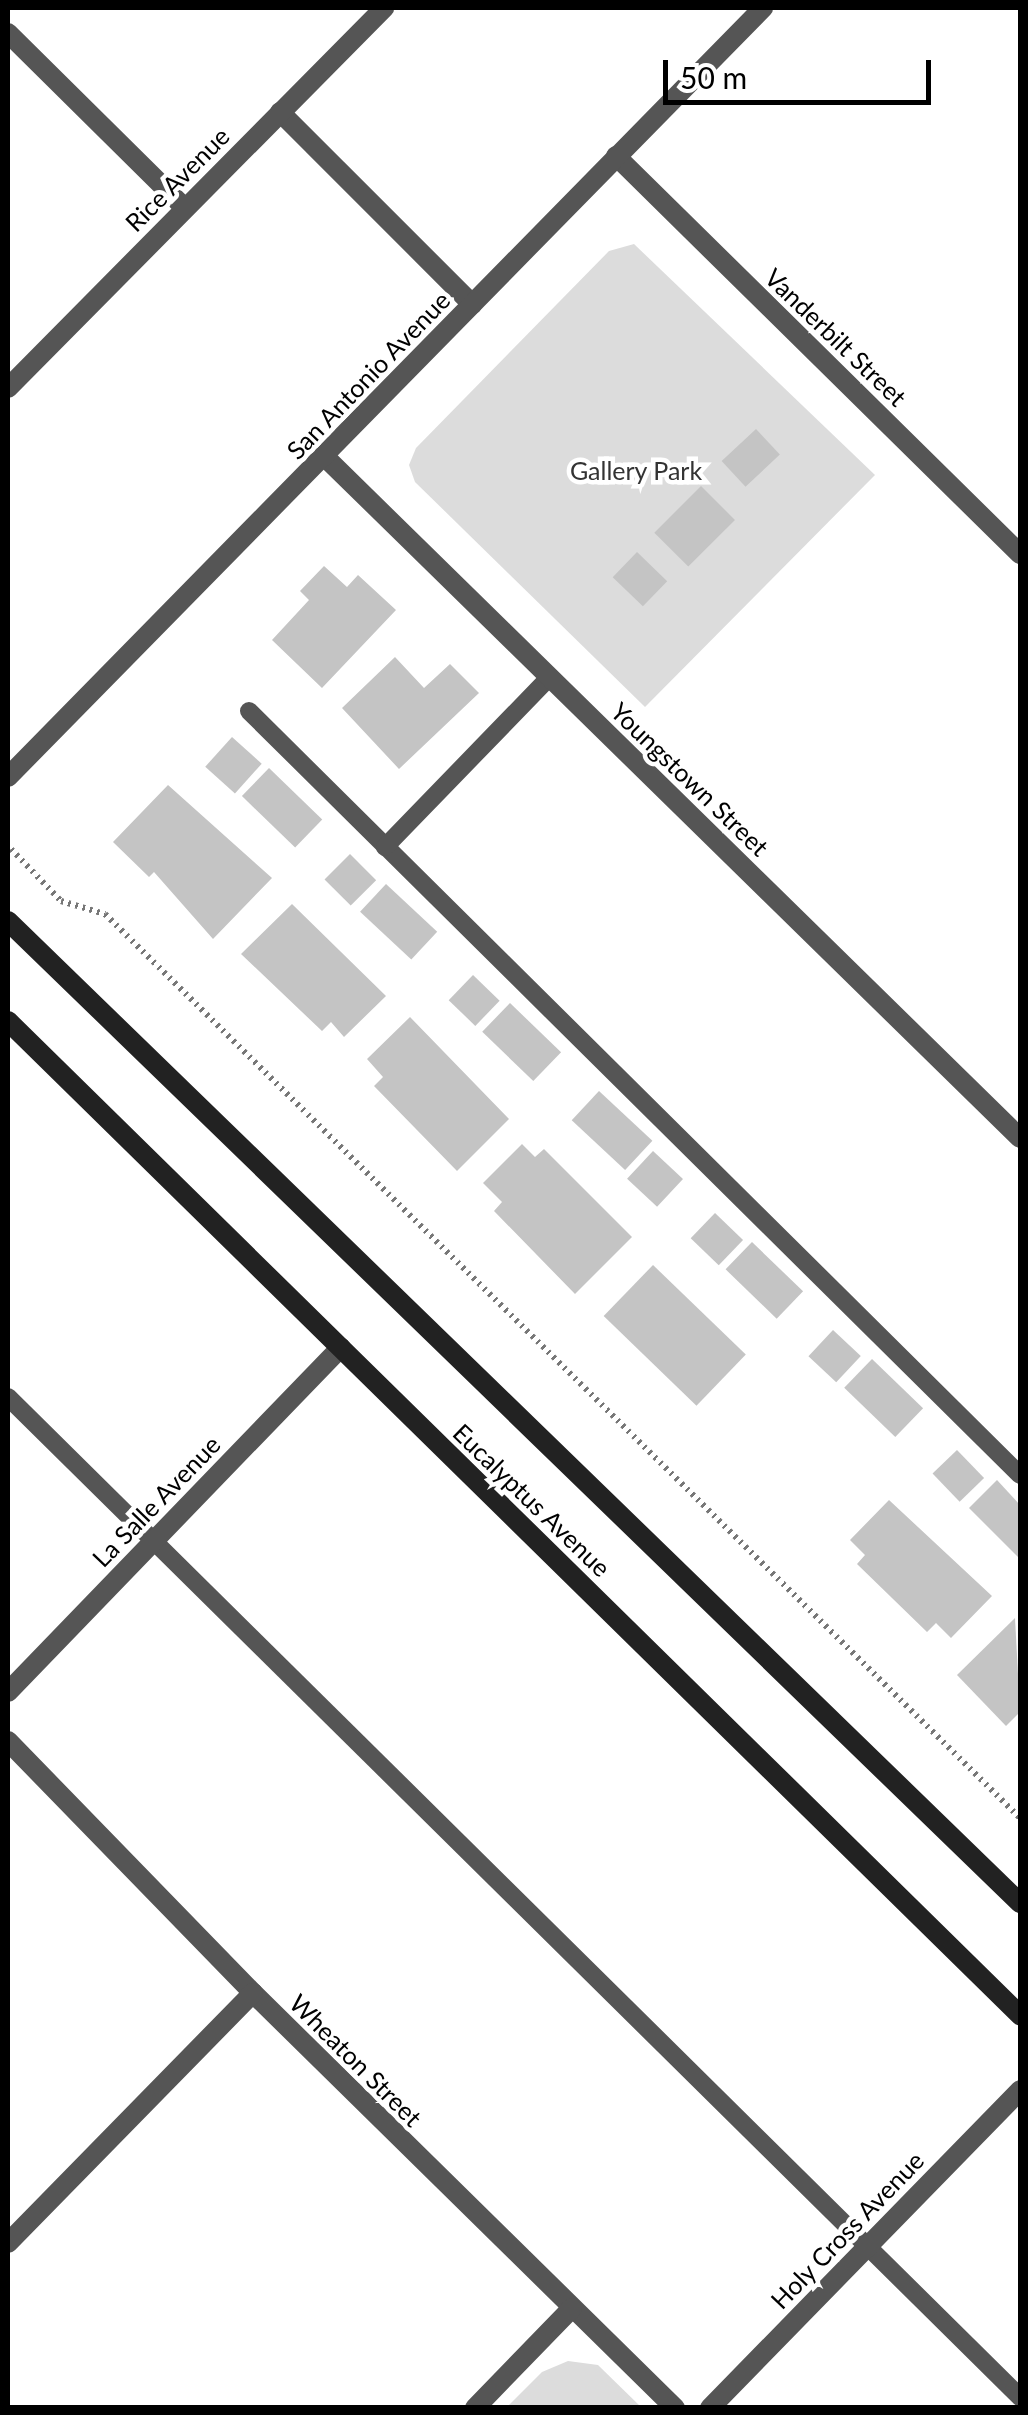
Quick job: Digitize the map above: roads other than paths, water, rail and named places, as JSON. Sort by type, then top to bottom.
[{"type":"street","name":"Rice Avenue","points":[[8,388],[384,8]]},
{"type":"street","name":"San Antonio Avenue","points":[[8,776],[762,8]]},
{"type":"street","points":[[8,33],[184,207]]},
{"type":"street","points":[[280,112],[472,304]]},
{"type":"street","name":"Vanderbilt Street","points":[[616,156],[1020,554]]},
{"type":"street","name":"Youngstown Street","points":[[324,456],[1020,1138]]},
{"type":"street","points":[[8,921],[1020,1902]]},
{"type":"street","name":"Eucalyptus Avenue","points":[[8,1021],[1020,2014]]},
{"type":"street","name":"La Salle Avenue","points":[[8,1692],[342,1348]]},
{"type":"street","name":"Wheaton Street","points":[[8,1741],[253,1994],[675,2408]]},
{"type":"street","points":[[8,2243],[253,1994]]},
{"type":"street","name":"Holy Cross Avenue","points":[[710,2408],[1020,2090]]},
{"type":"street","points":[[475,2408],[572,2308]]},
{"type":"lane","points":[[386,847],[550,677]]},
{"type":"lane","points":[[249,711],[1020,1475]]},
{"type":"lane","points":[[8,1397],[1020,2396]]},
{"type":"park label","name":"Gallery Park","points":[[636,470]]}]
